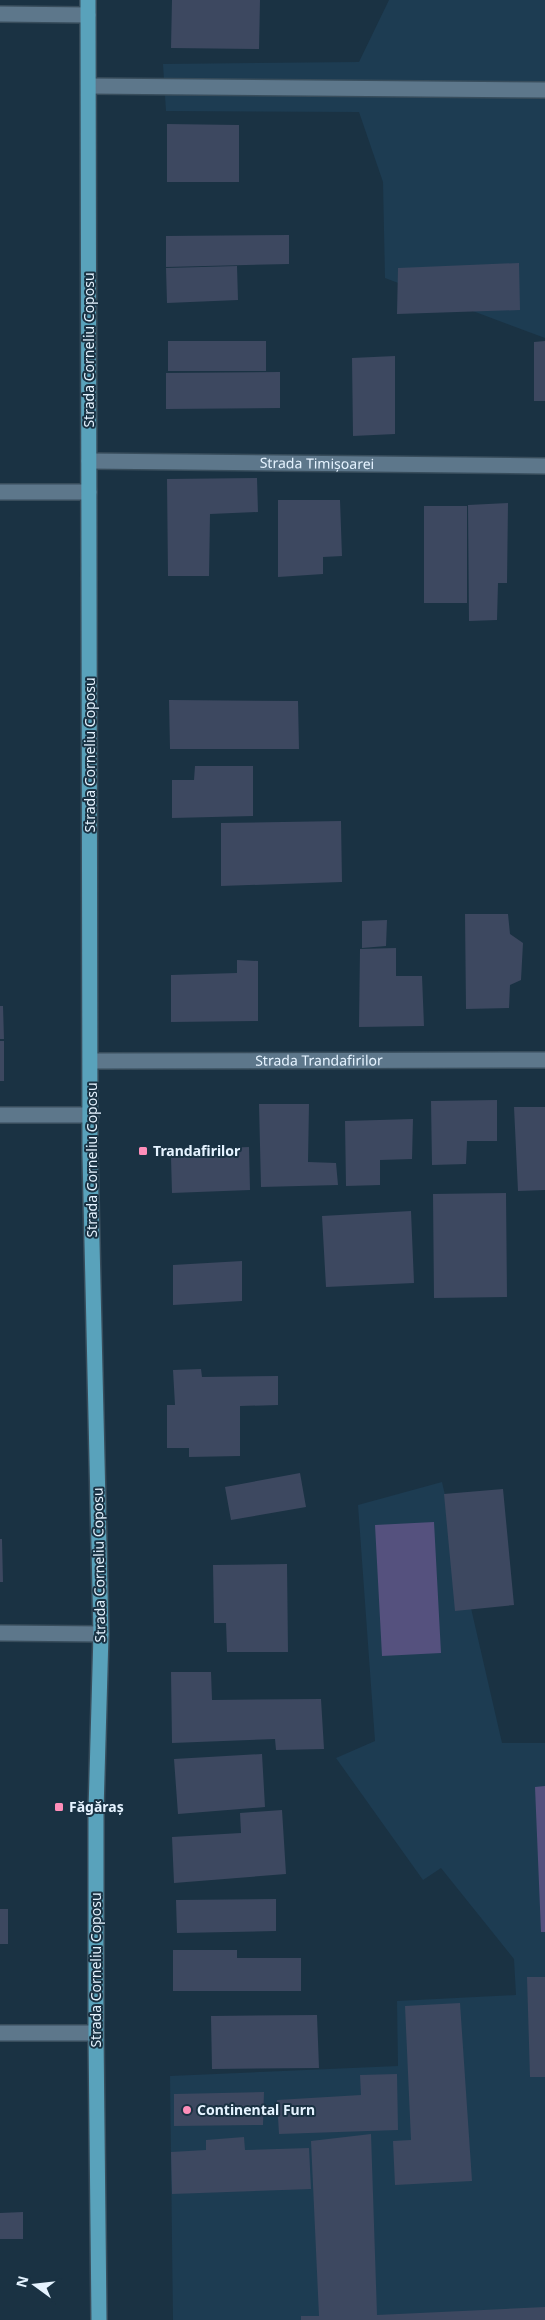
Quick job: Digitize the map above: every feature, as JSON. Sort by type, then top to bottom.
[{"type":"main road","name":"Strada Corneliu Coposu","points":[[88,7],[90,1155],[101,1634],[96,1811],[99,2320]]},
{"type":"street","points":[[0,14],[88,7]]},
{"type":"street","points":[[89,86],[545,90]]},
{"type":"street","name":"Strada Timișoarei","points":[[89,461],[545,466]]},
{"type":"street","points":[[0,492],[89,492]]},
{"type":"street","name":"Strada Trandafirilor","points":[[91,1061],[545,1060]]},
{"type":"street","points":[[0,1115],[91,1115]]},
{"type":"street","points":[[0,1633],[101,1634]]},
{"type":"street","points":[[0,2033],[96,2033]]},
{"type":"shaded area","points":[[389,0],[545,0],[545,338],[385,278],[383,182],[359,112],[166,111],[163,64],[359,62]]},
{"type":"shaded area","points":[[442,1482],[502,1743],[545,1743],[545,2320],[173,2320],[170,2076],[398,2066],[397,2001],[516,1995],[514,1959],[441,1868],[423,1880],[336,1758],[375,1741],[358,1505]]},
{"type":"shaded area","points":[[434,1522],[441,1653],[382,1656],[375,1525]]},
{"type":"shaded area","points":[[545,1786],[545,1932],[541,1932],[535,1787]]},
{"type":"building","points":[[172,0],[260,0],[259,49],[171,48]]},
{"type":"building","points":[[167,124],[239,125],[239,182],[167,182]]},
{"type":"building","points":[[289,235],[289,264],[166,267],[166,236]]},
{"type":"building","points":[[519,263],[520,310],[397,314],[398,268]]},
{"type":"building","points":[[237,266],[238,300],[167,303],[166,268]]},
{"type":"building","points":[[168,341],[266,341],[266,371],[168,371]]},
{"type":"building","points":[[545,341],[545,401],[534,401],[534,342]]},
{"type":"building","points":[[395,356],[395,434],[353,436],[352,358]]},
{"type":"building","points":[[280,372],[280,408],[166,409],[166,373]]},
{"type":"building","points":[[257,478],[258,512],[210,514],[209,576],[168,576],[167,479]]},
{"type":"building","points":[[278,500],[340,500],[342,556],[323,557],[323,574],[278,577]]},
{"type":"building","points":[[508,503],[507,583],[498,583],[497,620],[469,621],[468,505]]},
{"type":"building","points":[[424,506],[467,506],[467,603],[424,603]]},
{"type":"building","points":[[169,700],[298,701],[299,749],[170,749]]},
{"type":"building","points":[[195,766],[253,766],[253,816],[172,818],[172,780],[194,780]]},
{"type":"building","points":[[341,821],[342,882],[221,886],[221,823]]},
{"type":"building","points":[[465,914],[508,914],[510,934],[523,943],[521,980],[510,985],[509,1008],[466,1009]]},
{"type":"building","points":[[387,920],[386,946],[362,948],[362,921]]},
{"type":"building","points":[[396,948],[396,976],[422,976],[424,1026],[359,1027],[360,949]]},
{"type":"building","points":[[237,960],[258,961],[258,1021],[171,1022],[171,975],[237,973]]},
{"type":"building","points":[[0,1006],[3,1006],[4,1039],[0,1039]]},
{"type":"building","points":[[0,1041],[4,1041],[4,1081],[0,1081]]},
{"type":"building","points":[[497,1100],[497,1141],[467,1141],[466,1164],[432,1165],[431,1101]]},
{"type":"building","points":[[259,1104],[309,1104],[308,1162],[336,1163],[338,1185],[261,1187]]},
{"type":"building","points":[[514,1107],[545,1107],[545,1190],[518,1191]]},
{"type":"building","points":[[413,1119],[412,1159],[380,1160],[380,1185],[346,1186],[345,1121]]},
{"type":"building","points":[[249,1147],[250,1190],[172,1193],[171,1157],[199,1156],[200,1149]]},
{"type":"building","points":[[506,1193],[507,1297],[434,1298],[433,1194]]},
{"type":"building","points":[[411,1211],[414,1283],[326,1287],[322,1216]]},
{"type":"building","points":[[242,1261],[242,1301],[173,1305],[173,1265]]},
{"type":"building","points":[[201,1369],[202,1377],[278,1376],[278,1405],[240,1406],[240,1456],[189,1457],[189,1448],[167,1448],[167,1405],[175,1405],[173,1370]]},
{"type":"building","points":[[300,1473],[306,1507],[231,1520],[225,1487]]},
{"type":"building","points":[[503,1489],[514,1605],[455,1611],[444,1494]]},
{"type":"building","points":[[0,1539],[2,1539],[3,1582],[0,1582]]},
{"type":"building","points":[[287,1564],[288,1652],[227,1652],[226,1623],[214,1623],[213,1565]]},
{"type":"building","points":[[171,1672],[211,1672],[212,1700],[321,1699],[324,1749],[276,1750],[275,1739],[172,1743]]},
{"type":"building","points":[[262,1754],[265,1807],[178,1814],[174,1759]]},
{"type":"building","points":[[282,1810],[286,1874],[174,1883],[172,1837],[241,1833],[240,1813]]},
{"type":"building","points":[[276,1899],[276,1931],[177,1933],[176,1900]]},
{"type":"building","points":[[0,1909],[8,1909],[8,1944],[0,1944]]},
{"type":"building","points":[[173,1950],[237,1950],[237,1958],[301,1958],[301,1991],[173,1991]]},
{"type":"building","points":[[527,1977],[545,1977],[545,2077],[530,2077]]},
{"type":"building","points":[[460,2003],[472,2181],[395,2185],[393,2141],[411,2140],[405,2006]]},
{"type":"building","points":[[317,2015],[319,2068],[212,2069],[211,2016]]},
{"type":"building","points":[[397,2074],[398,2130],[279,2134],[277,2100],[361,2095],[360,2075]]},
{"type":"building","points":[[264,2092],[263,2125],[174,2126],[174,2094]]},
{"type":"building","points":[[371,2134],[377,2315],[545,2307],[545,2320],[301,2320],[301,2316],[319,2316],[311,2141]]},
{"type":"building","points":[[244,2137],[245,2150],[309,2148],[311,2189],[172,2194],[171,2152],[206,2150],[206,2140]]},
{"type":"building","points":[[23,2212],[23,2239],[0,2239],[0,2213]]},
{"type":"place","name":"Trandafirilor","points":[[143,1151]]},
{"type":"place","name":"Făgăraș","points":[[59,1807]]},
{"type":"place","name":"Continental Furn","points":[[187,2110]]}]
